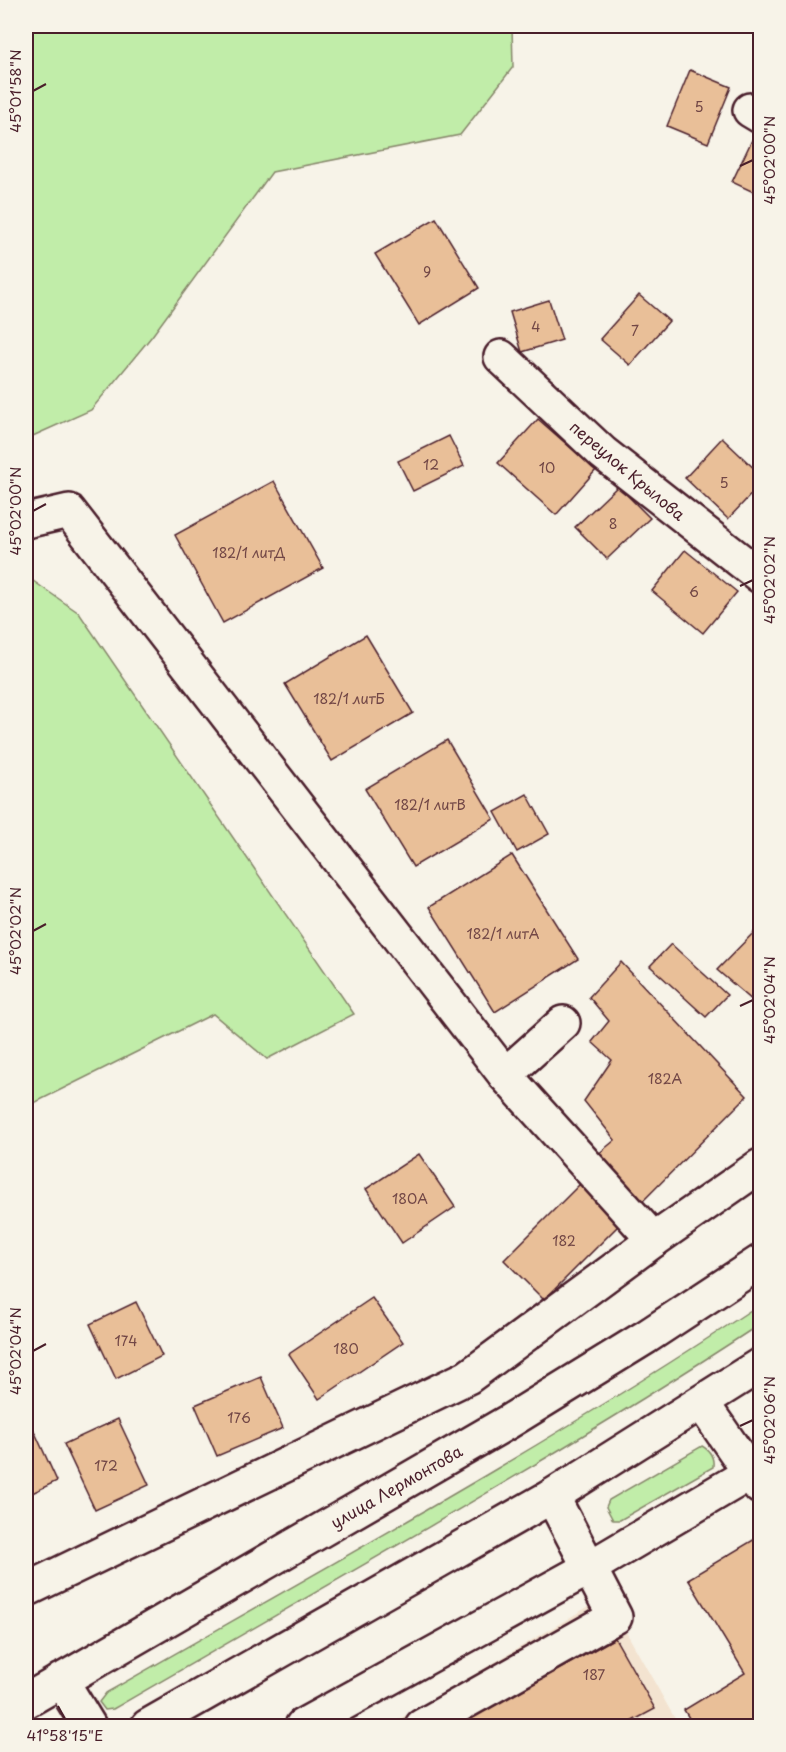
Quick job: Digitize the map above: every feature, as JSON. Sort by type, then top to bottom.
[{"type":"main road","name":"переулок Крылова","points":[[501,357],[603,453],[760,576]]},
{"type":"main road","points":[[26,521],[69,511],[505,1075],[654,1240]]},
{"type":"main road","points":[[505,1075],[563,1023]]},
{"type":"main road","points":[[26,1590],[468,1377],[654,1240],[760,1166]]},
{"type":"main road","name":"улица Лермонтова","points":[[26,1701],[508,1422],[646,1337],[760,1262]]},
{"type":"main road","points":[[148,1726],[552,1496],[760,1365]]},
{"type":"main road","points":[[302,1726],[589,1568],[757,1480],[702,1403]]},
{"type":"main road","points":[[422,1726],[615,1617],[552,1496]]},
{"type":"main road","points":[[61,1680],[89,1726]]},
{"type":"shaded area","points":[[606,1596],[679,1726],[388,1726]]},
{"type":"green space","points":[[26,26],[512,26],[513,67],[460,135],[272,172],[152,336],[91,410],[26,439]]},
{"type":"green space","points":[[26,576],[79,613],[354,1014],[267,1059],[213,1014],[26,1107]]},
{"type":"green space","points":[[760,1304],[760,1324],[601,1425],[113,1709],[105,1710],[99,1702],[106,1693],[354,1552],[600,1407]]},
{"type":"green space","points":[[702,1446],[711,1455],[713,1467],[620,1520],[613,1520],[606,1507],[609,1500]]},
{"type":"building","points":[[690,70],[731,87],[708,143],[667,126]]},
{"type":"building","points":[[752,140],[760,144],[760,195],[732,182]]},
{"type":"building","points":[[436,218],[479,288],[419,325],[375,254]]},
{"type":"building","points":[[639,295],[669,321],[630,365],[600,339]]},
{"type":"building","points":[[549,300],[562,340],[522,352],[510,312]]},
{"type":"building","points":[[538,419],[596,470],[556,515],[498,463]]},
{"type":"building","points":[[449,436],[464,466],[413,491],[398,461]]},
{"type":"building","points":[[722,438],[760,474],[760,485],[728,519],[685,478]]},
{"type":"building","points":[[274,481],[323,568],[223,623],[175,535]]},
{"type":"building","points":[[618,486],[650,518],[607,559],[575,527]]},
{"type":"building","points":[[685,550],[737,592],[703,633],[652,591]]},
{"type":"building","points":[[366,635],[413,713],[332,761],[285,684]]},
{"type":"building","points":[[447,740],[494,819],[413,867],[365,789]]},
{"type":"building","points":[[527,794],[549,834],[517,852],[495,812]]},
{"type":"building","points":[[512,855],[578,959],[495,1012],[429,907]]},
{"type":"building","points":[[760,926],[760,1007],[717,970]]},
{"type":"building","points":[[671,944],[727,995],[706,1017],[650,966]]},
{"type":"building","points":[[621,962],[747,1096],[639,1205],[590,1161],[615,1140],[584,1101],[612,1060],[592,1042],[609,1021],[589,997]]},
{"type":"building","points":[[419,1154],[455,1207],[402,1243],[366,1189]]},
{"type":"building","points":[[584,1180],[624,1220],[544,1300],[504,1260]]},
{"type":"building","points":[[372,1298],[403,1342],[319,1399],[289,1354]]},
{"type":"building","points":[[136,1302],[162,1356],[116,1379],[90,1324]]},
{"type":"building","points":[[261,1377],[283,1428],[217,1456],[195,1405]]},
{"type":"building","points":[[26,1413],[57,1481],[26,1496]]},
{"type":"building","points":[[118,1419],[149,1485],[95,1510],[64,1444]]},
{"type":"building","points":[[760,1536],[760,1726],[694,1726],[684,1710],[745,1673],[688,1579]]},
{"type":"building","points":[[615,1638],[655,1709],[623,1726],[458,1726]]}]
